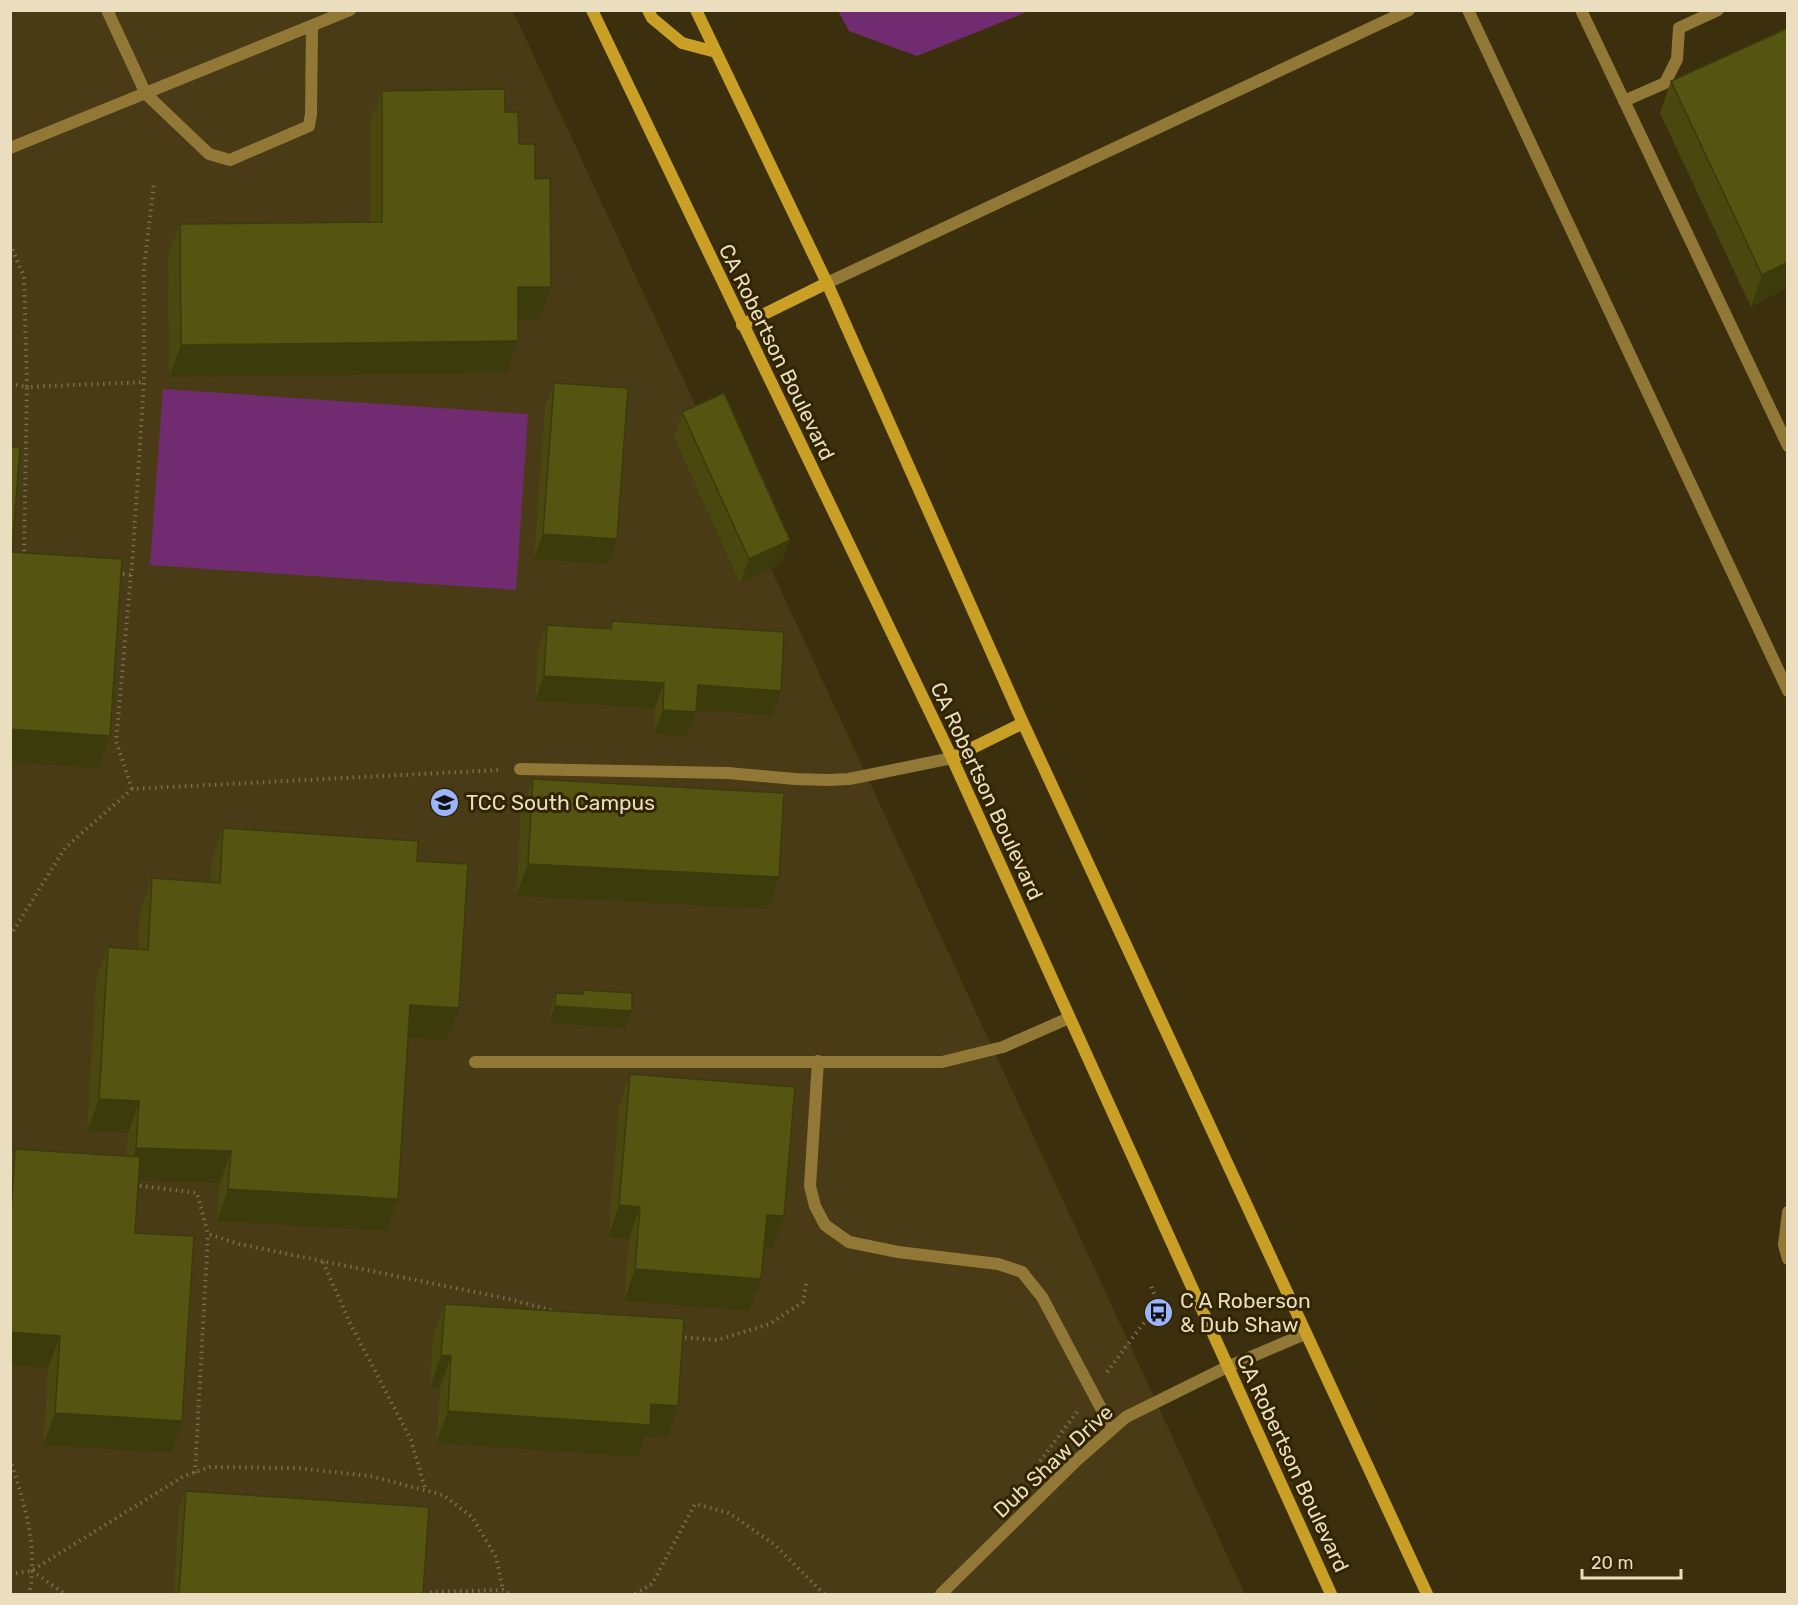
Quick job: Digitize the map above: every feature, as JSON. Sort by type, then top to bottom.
[{"type":"street","points":[[107,10],[146,94],[209,154],[230,160],[309,126],[312,26]]},
{"type":"street","points":[[10,148],[350,10]]},
{"type":"street","name":"CA Robertson Boulevard","points":[[592,10],[952,758],[1331,1594]]},
{"type":"street","points":[[648,10],[651,18],[682,43],[716,52]]},
{"type":"street","points":[[696,10],[827,283],[1023,723],[1427,1594]]},
{"type":"street","points":[[742,325],[1409,10]]},
{"type":"street","points":[[1468,10],[1788,691]]},
{"type":"street","points":[[1581,10],[1788,446]]},
{"type":"street","points":[[1624,101],[1665,83],[1677,59],[1678,28],[1718,10]]},
{"type":"street","points":[[520,769],[728,773],[795,779],[849,779],[952,758],[1023,723]]},
{"type":"street","points":[[476,1062],[942,1062],[1003,1047],[1070,1018]]},
{"type":"street","points":[[818,1061],[810,1186],[815,1206],[825,1225],[849,1242],[898,1252],[998,1264],[1023,1272],[1042,1297],[1112,1429]]},
{"type":"street","points":[[1788,1212],[1784,1245],[1788,1259]]},
{"type":"street","name":"Dub Shaw Drive","points":[[941,1594],[1076,1461],[1126,1417],[1227,1367],[1305,1334]]},
{"type":"path","points":[[132,789],[116,741],[131,575],[144,382],[144,267],[154,184]]},
{"type":"path","points":[[10,244],[24,277],[27,387],[24,562]]},
{"type":"path","points":[[10,384],[27,387],[144,382]]},
{"type":"path","points":[[107,572],[131,575]]},
{"type":"path","points":[[10,936],[65,848],[132,789],[520,769]]},
{"type":"path","points":[[128,1183],[197,1193],[208,1234],[195,1473]]},
{"type":"path","points":[[208,1234],[238,1244],[509,1299],[555,1312]]},
{"type":"path","points":[[323,1261],[350,1323],[411,1440],[426,1491]]},
{"type":"path","points":[[670,1336],[717,1340],[770,1324],[803,1302],[807,1280]]},
{"type":"path","points":[[1038,1463],[1158,1304],[1150,1283]]},
{"type":"path","points":[[10,1459],[25,1505],[32,1544],[29,1594]]},
{"type":"path","points":[[10,1574],[31,1571],[184,1476],[210,1467],[297,1468],[370,1476],[443,1496],[472,1517],[496,1557],[503,1590]]},
{"type":"path","points":[[635,1594],[652,1584],[695,1504],[729,1513],[775,1545],[824,1594]]},
{"type":"path","points":[[31,1571],[65,1594]]},
{"type":"path","points":[[430,1592],[503,1590],[510,1594]]},
{"type":"shaded area","name":"TCC South Campus","points":[[11,11],[513,11],[1245,1594],[11,1594]]},
{"type":"shaded area","points":[[838,11],[1029,11],[917,56],[849,31]]},
{"type":"shaded area","points":[[163,389],[528,414],[516,590],[150,565]]},
{"type":"building","points":[[1788,28],[1788,262],[1762,275],[1671,81]]},
{"type":"building","points":[[505,89],[505,112],[518,112],[519,144],[535,144],[535,179],[550,178],[551,287],[518,287],[518,341],[181,345],[180,224],[382,222],[382,91]]},
{"type":"building","points":[[554,383],[628,388],[617,539],[543,534]]},
{"type":"building","points":[[724,393],[790,540],[749,559],[682,412]]},
{"type":"building","points":[[10,447],[20,447],[12,552],[122,559],[110,736],[10,729]]},
{"type":"building","points":[[612,621],[784,632],[781,691],[698,685],[696,712],[663,710],[664,683],[544,676],[547,625],[611,629]]},
{"type":"building","points":[[533,779],[784,793],[779,877],[528,864]]},
{"type":"building","points":[[223,828],[418,841],[417,861],[468,864],[459,1008],[410,1005],[398,1199],[228,1189],[231,1151],[136,1148],[139,1101],[99,1099],[108,947],[148,950],[152,878],[220,883]]},
{"type":"building","points":[[583,990],[632,993],[632,1011],[555,1006],[556,993],[583,994]]},
{"type":"building","points":[[630,1074],[795,1087],[784,1216],[767,1215],[761,1279],[635,1269],[640,1207],[619,1205]]},
{"type":"building","points":[[15,1149],[140,1157],[135,1233],[194,1236],[182,1421],[55,1413],[60,1336],[10,1332],[10,1230]]},
{"type":"building","points":[[445,1304],[684,1319],[678,1406],[651,1404],[650,1425],[448,1411],[451,1356],[441,1355]]},
{"type":"building","points":[[186,1491],[429,1507],[423,1594],[179,1594]]},
{"type":"place","name":"TCC South Campus","points":[[445,802]]},
{"type":"place","name":"C A Roberson & Dub Shaw","points":[[1159,1312]]}]
